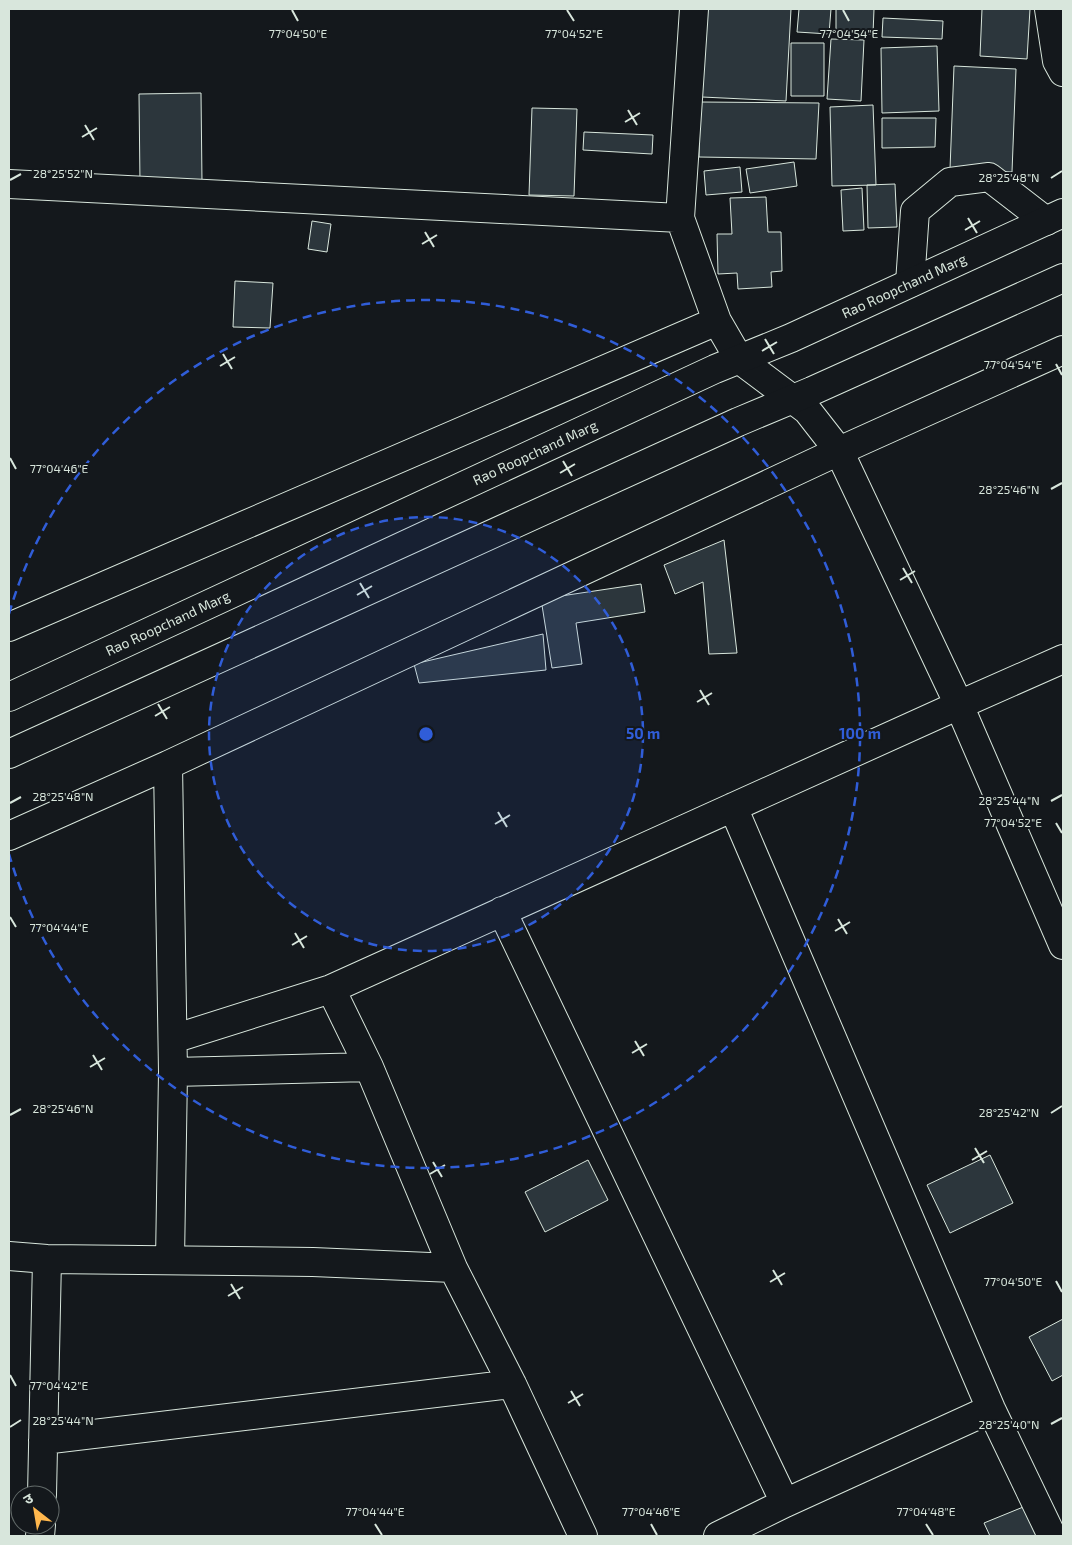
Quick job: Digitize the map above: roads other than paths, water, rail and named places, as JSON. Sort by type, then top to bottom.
[{"type":"street","points":[[694,9],[680,218],[717,321],[739,359],[807,410],[839,452],[959,704],[1063,945]]},
{"type":"street","points":[[1049,9],[1057,61],[1063,72]]},
{"type":"street","points":[[910,283],[915,211],[950,182],[990,177],[1055,217]]},
{"type":"street","points":[[9,184],[680,218]]},
{"type":"street","name":"Rao Roopchand Marg","points":[[9,697],[739,359],[791,338],[1055,217]]},
{"type":"street","points":[[9,754],[738,422],[792,400],[1063,278]]},
{"type":"street","points":[[9,627],[717,321]]},
{"type":"street","points":[[9,836],[168,765],[839,452],[1063,350]]},
{"type":"street","points":[[173,1039],[331,989],[959,704],[1063,659]]},
{"type":"street","points":[[168,765],[173,1039],[170,1260]]},
{"type":"street","points":[[733,807],[991,1409],[1052,1536]]},
{"type":"street","points":[[502,911],[785,1503]]},
{"type":"street","points":[[331,989],[369,1067],[453,1268],[512,1384],[583,1536]]},
{"type":"street","points":[[173,1072],[369,1067]]},
{"type":"street","points":[[9,1256],[48,1259],[312,1262],[453,1268]]},
{"type":"street","points":[[42,1485],[48,1259]]},
{"type":"street","points":[[43,1440],[512,1384]]},
{"type":"street","points":[[718,1536],[785,1503],[991,1409]]}]
